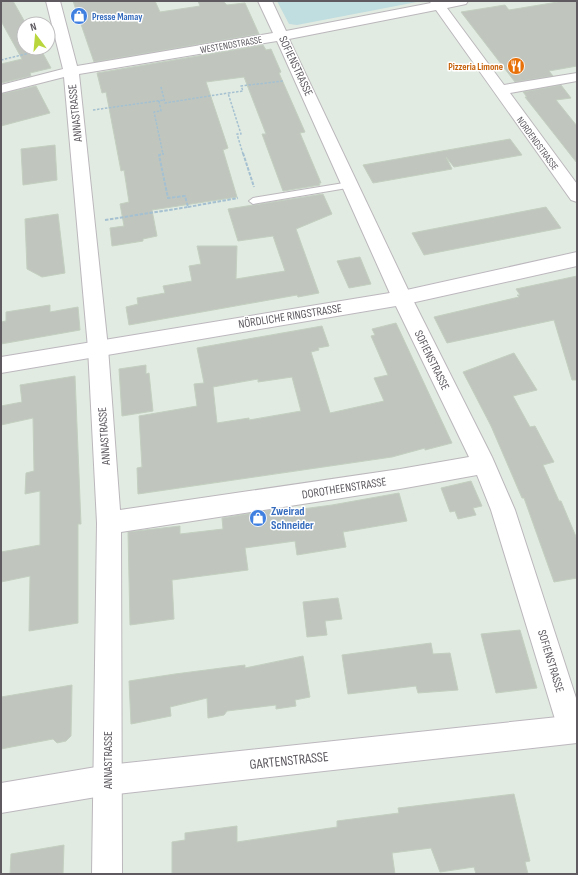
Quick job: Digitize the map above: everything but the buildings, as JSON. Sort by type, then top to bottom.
[{"type":"street","name":"ANNASTRASSE","points":[[53,1],[71,71],[98,348],[109,523],[107,874]]},
{"type":"street","name":"SOFIENSTRASSE","points":[[265,1],[402,298],[484,464],[504,510],[575,729]]},
{"type":"street","name":"WESTENDSTRASSE","points":[[1,89],[71,71],[282,36],[438,3],[461,1]]},
{"type":"street","name":"NORDENDSTRASSE","points":[[438,3],[577,196]]},
{"type":"street","points":[[500,90],[577,77]]},
{"type":"street","name":"NÖRDLICHE RINGSTRASSE","points":[[1,365],[402,298],[577,260]]},
{"type":"street","name":"DOROTHEENSTRASSE","points":[[109,523],[400,479],[484,464]]},
{"type":"street","name":"GARTENSTRASSE","points":[[1,798],[108,780],[575,729]]},
{"type":"lane","points":[[253,201],[350,186]]},
{"type":"path","points":[[1,60],[64,45]]},
{"type":"path","points":[[75,113],[164,100],[165,102],[228,94],[243,91],[241,86],[301,78]]},
{"type":"path","points":[[161,88],[164,100]]},
{"type":"path","points":[[228,94],[241,134],[237,134],[254,188]]},
{"type":"path","points":[[86,223],[188,207],[185,196],[168,198],[159,155],[163,154],[154,112],[161,111],[159,101]]},
{"type":"shaded area","points":[[277,1],[422,1],[297,25],[289,24]]},
{"type":"place","name":"Presse Mamay","points":[[79,16]]},
{"type":"place","name":"Pizzeria Limone","points":[[516,66]]},
{"type":"place","name":"Zweirad Schneider","points":[[258,518]]}]
